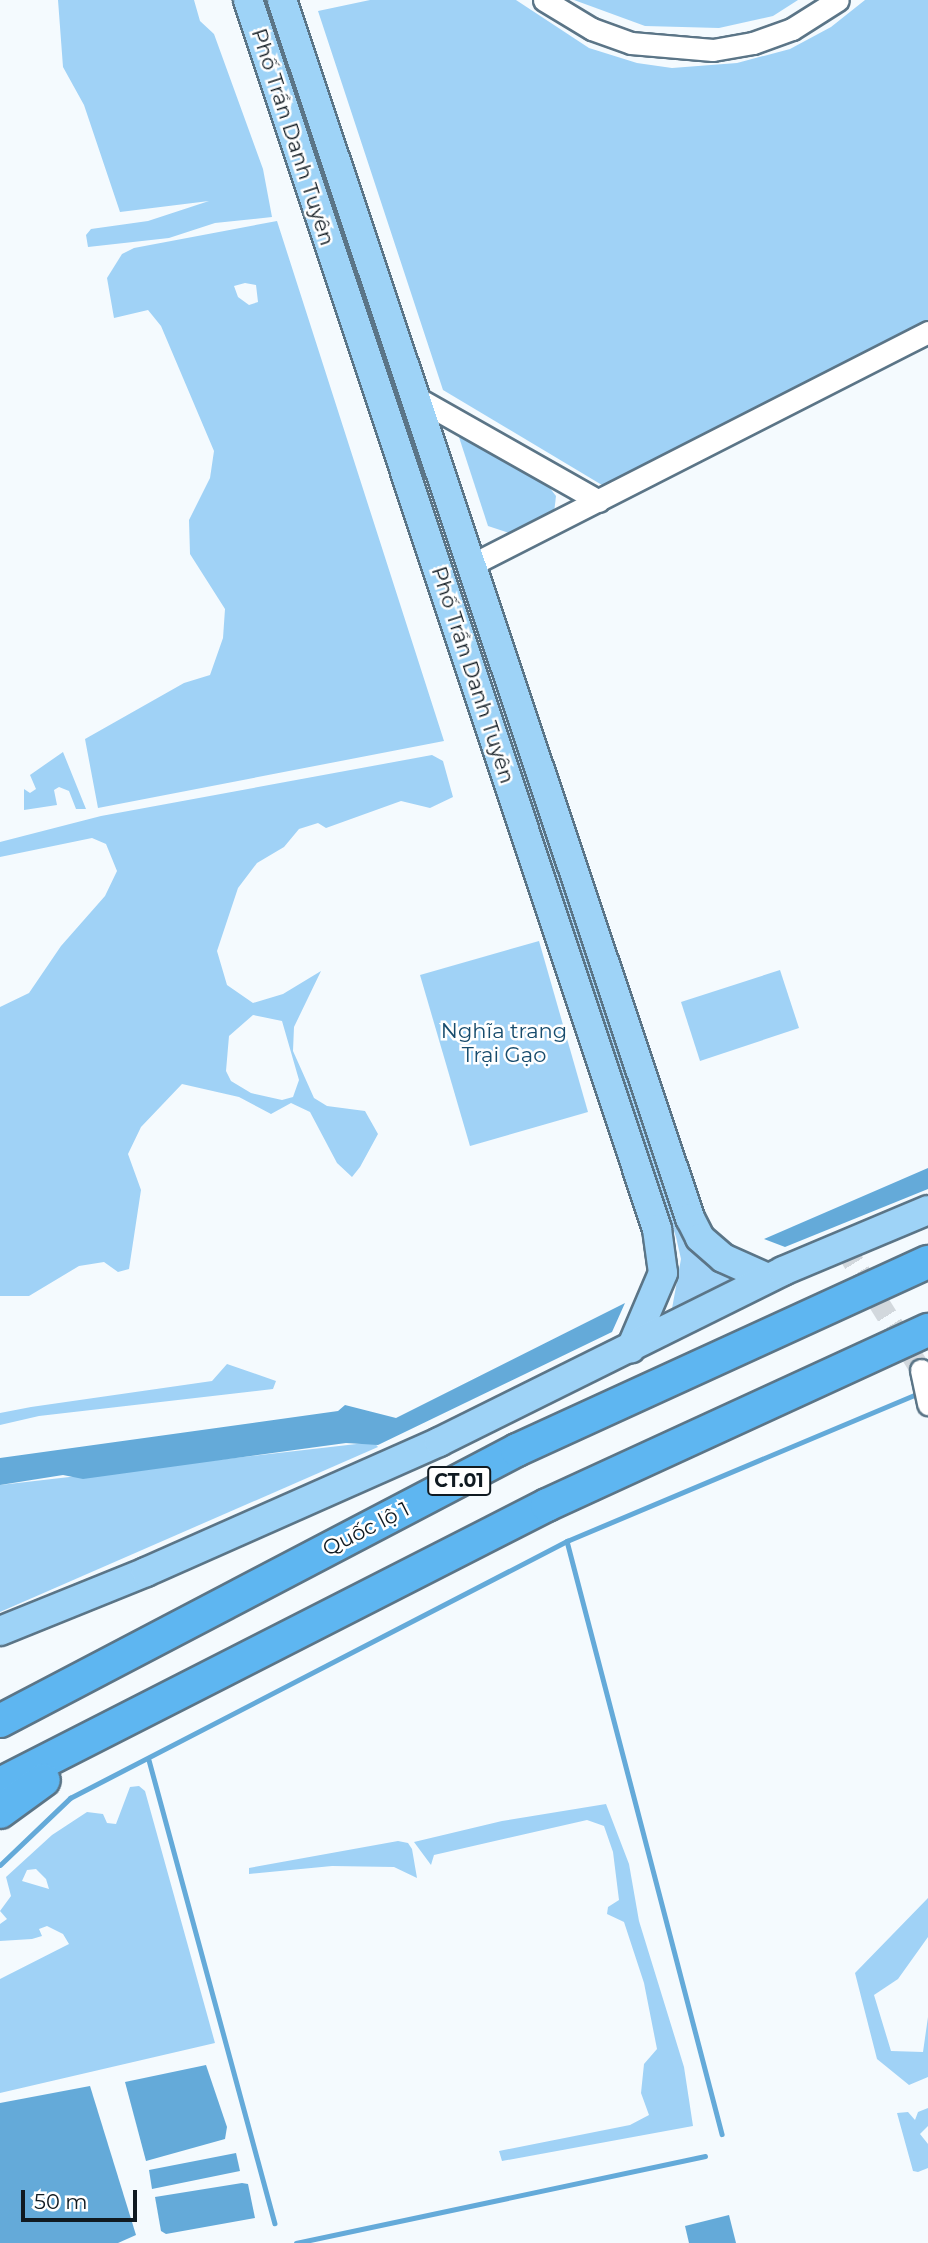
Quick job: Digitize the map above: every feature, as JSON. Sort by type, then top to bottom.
[{"type":"highway","name":"Quốc lộ 1","points":[[0,1721],[517,1450],[928,1262]]},
{"type":"highway","points":[[0,1784],[547,1505],[928,1331]]},
{"type":"highway","points":[[0,1711],[243,1593]]},
{"type":"highway","points":[[0,1812],[26,1790],[275,1646]]},
{"type":"main road","name":"Phố Trần Danh Tuyên","points":[[248,0],[657,1229],[663,1273],[631,1348]]},
{"type":"main road","name":"Phố Trần Danh Tuyên","points":[[282,0],[690,1218],[700,1238],[723,1258],[768,1278]]},
{"type":"main road","points":[[440,577],[471,565]]},
{"type":"main road","points":[[0,1631],[146,1572],[439,1442],[768,1278],[928,1210]]},
{"type":"street","points":[[544,0],[592,29],[631,43],[671,50],[713,50],[753,43],[792,29],[838,0]]},
{"type":"street","points":[[471,565],[928,332]]},
{"type":"street","points":[[415,397],[599,501]]},
{"type":"street","points":[[921,1370],[928,1404]]},
{"type":"green space","points":[[58,0],[194,0],[200,21],[214,34],[263,169],[272,217],[215,223],[169,238],[88,247],[86,235],[91,229],[148,221],[209,201],[120,212],[84,105],[63,67]]},
{"type":"green space","points":[[370,0],[516,0],[589,48],[637,63],[672,68],[737,63],[790,49],[831,27],[865,0],[928,0],[928,321],[607,488],[443,390],[318,11]]},
{"type":"green space","points":[[574,0],[798,0],[773,16],[719,28],[645,26]]},
{"type":"green space","points":[[287,49],[441,509],[436,511],[281,51]]},
{"type":"green space","points":[[277,221],[444,741],[98,808],[85,739],[184,683],[210,675],[223,638],[225,609],[190,554],[189,520],[210,478],[214,451],[161,326],[148,310],[114,318],[107,278],[122,254],[134,248]],"holes":[[[245,283],[256,285],[258,302],[249,305],[238,297],[234,286]]]},
{"type":"green space","points":[[457,431],[546,483],[556,496],[554,513],[512,534],[488,526]]},
{"type":"green space","points":[[486,648],[684,1233],[747,1281],[671,1314],[681,1259],[676,1237],[483,652]]},
{"type":"green space","points":[[63,752],[86,809],[76,809],[69,791],[59,787],[54,790],[57,805],[24,810],[24,789],[30,793],[36,789],[30,775]]},
{"type":"green space","points":[[432,755],[443,761],[453,797],[430,808],[401,801],[326,828],[318,823],[299,829],[284,847],[257,863],[238,888],[217,951],[227,985],[253,1003],[283,994],[321,971],[294,1027],[293,1051],[314,1098],[327,1106],[365,1111],[378,1134],[352,1177],[337,1163],[310,1112],[291,1103],[271,1114],[239,1097],[182,1084],[141,1127],[128,1154],[141,1190],[129,1269],[118,1272],[104,1262],[79,1266],[29,1296],[0,1296],[0,1007],[29,993],[61,946],[105,896],[117,871],[106,844],[92,838],[0,857],[0,842],[101,816]],"holes":[[[253,1015],[282,1021],[299,1080],[293,1097],[282,1100],[251,1093],[231,1081],[226,1071],[229,1036]]]},
{"type":"green space","name":"Nghĩa trang Trại Gạo","points":[[539,941],[588,1112],[470,1146],[420,975]]},
{"type":"green space","points":[[780,970],[799,1028],[700,1061],[681,1002]]},
{"type":"green space","points":[[227,1364],[276,1381],[273,1389],[39,1416],[0,1425],[0,1413],[212,1381]]},
{"type":"green space","points":[[374,1442],[378,1447],[0,1612],[0,1485]]},
{"type":"green space","points":[[139,1786],[145,1791],[215,2043],[0,2093],[0,1979],[69,1944],[63,1934],[47,1926],[39,1929],[42,1936],[0,1941],[0,1924],[7,1919],[0,1911],[11,1896],[6,1877],[52,1835],[87,1812],[103,1814],[107,1823],[116,1824],[130,1787]],"holes":[[[36,1869],[46,1879],[49,1889],[22,1881],[27,1870]]]},
{"type":"green space","points":[[606,1804],[629,1864],[639,1921],[684,2067],[693,2126],[502,2161],[499,2151],[630,2125],[649,2115],[641,2093],[644,2064],[657,2049],[644,1983],[624,1922],[607,1914],[608,1907],[619,1900],[613,1852],[604,1826],[587,1820],[434,1855],[431,1865],[414,1842],[502,1821]]},
{"type":"green space","points":[[398,1841],[408,1843],[412,1849],[417,1878],[394,1867],[332,1866],[249,1874],[249,1868]]},
{"type":"green space","points":[[928,1898],[928,1937],[898,1979],[874,1995],[891,2051],[923,2052],[928,2017],[928,2077],[909,2085],[877,2059],[855,1973]]},
{"type":"green space","points":[[928,2108],[928,2126],[920,2134],[928,2144],[928,2168],[918,2172],[913,2171],[897,2113],[908,2112],[915,2120],[918,2112]]},
{"type":"shaded area","points":[[928,1168],[928,1189],[785,1247],[764,1239]]},
{"type":"shaded area","points":[[625,1303],[612,1332],[378,1445],[346,1443],[83,1479],[63,1475],[0,1485],[0,1458],[338,1411],[345,1405],[396,1418]]},
{"type":"shaded area","points":[[206,2065],[227,2127],[225,2139],[146,2161],[125,2082]]},
{"type":"shaded area","points":[[90,2086],[136,2235],[118,2243],[0,2243],[0,2103]]},
{"type":"shaded area","points":[[236,2153],[240,2171],[152,2189],[149,2170]]},
{"type":"shaded area","points":[[248,2184],[255,2218],[166,2234],[161,2231],[155,2197]]},
{"type":"shaded area","points":[[729,2215],[736,2243],[689,2243],[685,2226]]},
{"type":"waterway","points":[[0,1865],[70,1798],[567,1541],[921,1392]]},
{"type":"waterway","points":[[567,1541],[722,2134]]},
{"type":"waterway","points":[[149,1760],[275,2223]]},
{"type":"waterway","points":[[296,2243],[705,2156]]},
{"type":"tunnel","points":[[843,1245],[921,1370]]}]
